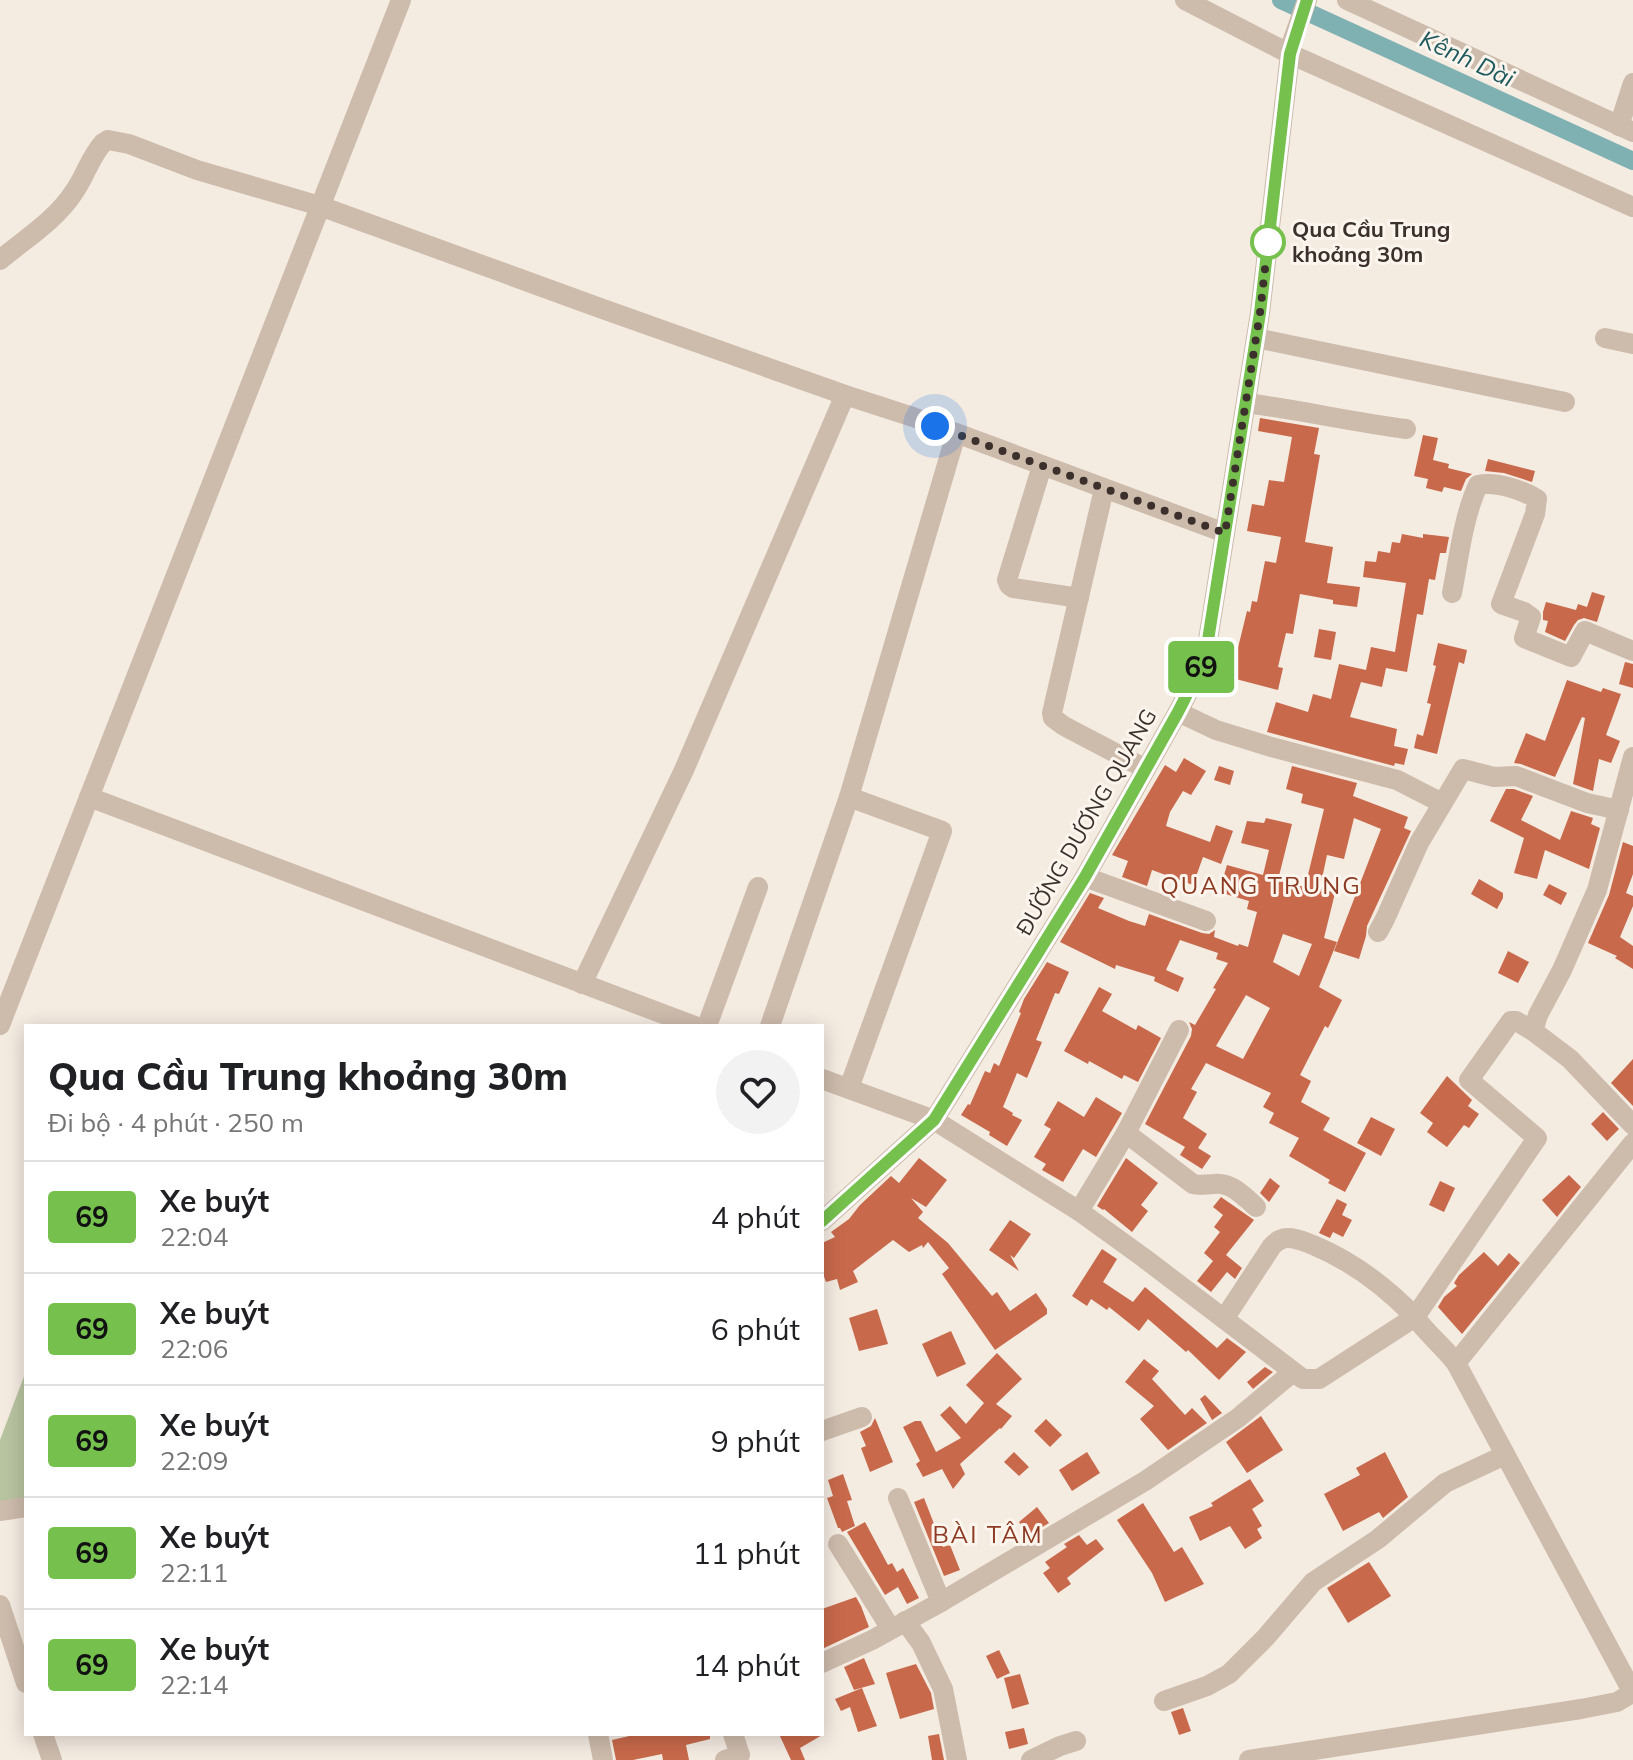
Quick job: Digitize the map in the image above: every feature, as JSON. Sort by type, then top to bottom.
[{"type":"street","points":[[0,1025],[401,0]]},
{"type":"street","points":[[1185,0],[1633,207]]},
{"type":"street","name":"ĐƯỜNG DƯƠNG QUANG","points":[[824,1219],[934,1120],[1085,877],[1205,659],[1256,338],[1290,50],[1307,0]]},
{"type":"street","points":[[1352,1],[1626,129],[1633,83]]},
{"type":"street","points":[[0,260],[63,207],[99,147],[108,140],[129,144],[197,170],[320,206],[913,417],[1225,533]]},
{"type":"street","points":[[1256,338],[1565,402]]},
{"type":"street","points":[[1605,338],[1633,344]]},
{"type":"street","points":[[582,984],[684,770],[845,395]]},
{"type":"street","points":[[1246,403],[1406,429]]},
{"type":"street","points":[[771,1024],[849,797],[956,434]]},
{"type":"street","points":[[1042,466],[1007,580],[1013,588],[1079,598]]},
{"type":"street","points":[[1452,593],[1464,531],[1478,485],[1486,483],[1528,494],[1537,499],[1535,514],[1501,604],[1531,617],[1524,638],[1547,649],[1571,657],[1585,631],[1633,651]]},
{"type":"street","points":[[1104,489],[1053,718],[1146,769]]},
{"type":"street","points":[[1178,712],[1216,730],[1397,780],[1442,803]]},
{"type":"street","points":[[1533,1031],[1597,890],[1633,757]]},
{"type":"street","points":[[1378,932],[1419,843],[1463,769],[1494,777],[1516,776],[1587,803],[1619,810]]},
{"type":"street","points":[[89,797],[690,1024]]},
{"type":"street","points":[[849,797],[942,831],[849,1088]]},
{"type":"street","points":[[1085,877],[1206,921]]},
{"type":"street","points":[[708,1024],[758,887]]},
{"type":"street","points":[[824,1080],[934,1120],[1079,1211],[1303,1379],[1319,1379],[1415,1317],[1537,1138],[1469,1080],[1511,1021],[1533,1031],[1570,1059],[1633,1125]]},
{"type":"street","points":[[1079,1211],[1126,1133],[1179,1030]]},
{"type":"street","points":[[1126,1133],[1193,1184],[1230,1186],[1256,1207]]},
{"type":"street","points":[[1456,1363],[1633,1143]]},
{"type":"street","points":[[1224,1319],[1272,1246],[1278,1240],[1291,1238],[1331,1253],[1397,1298],[1427,1335],[1456,1363],[1633,1693],[1617,1702],[1581,1709],[1249,1760]]},
{"type":"street","points":[[824,1662],[941,1602],[1145,1481],[1238,1418],[1293,1372]]},
{"type":"street","points":[[824,1430],[862,1417]]},
{"type":"street","points":[[1164,1701],[1207,1686],[1229,1674],[1313,1582],[1378,1539],[1445,1483],[1505,1455]]},
{"type":"street","points":[[898,1498],[941,1602]]},
{"type":"street","points":[[0,1511],[24,1507]]},
{"type":"street","points":[[838,1544],[898,1625],[921,1643],[943,1689],[957,1760]]},
{"type":"street","points":[[0,1605],[24,1677]]},
{"type":"street","points":[[44,1736],[52,1760]]},
{"type":"street","points":[[598,1736],[603,1760]]},
{"type":"street","points":[[725,1760],[740,1755],[734,1736]]},
{"type":"street","points":[[1031,1760],[1076,1741]]},
{"type":"green space","points":[[24,1376],[24,1503],[0,1506],[0,1440]]},
{"type":"building","points":[[1260,418],[1319,428],[1314,454],[1320,455],[1305,542],[1333,547],[1327,583],[1360,587],[1357,607],[1333,604],[1333,600],[1300,594],[1293,634],[1286,633],[1278,667],[1283,668],[1278,690],[1213,673],[1219,652],[1236,656],[1247,611],[1250,612],[1252,601],[1257,602],[1265,561],[1276,563],[1281,537],[1247,531],[1252,504],[1264,506],[1269,480],[1284,482],[1292,437],[1258,431]]},
{"type":"building","points":[[1423,435],[1438,438],[1433,460],[1449,464],[1448,468],[1472,474],[1461,491],[1444,487],[1442,492],[1426,488],[1428,479],[1414,476]]},
{"type":"building","points":[[1488,459],[1535,471],[1532,482],[1485,471]]},
{"type":"building","points":[[1402,534],[1423,538],[1423,534],[1449,537],[1446,553],[1440,553],[1435,580],[1429,579],[1423,615],[1417,614],[1407,672],[1386,668],[1382,687],[1361,682],[1350,717],[1397,729],[1394,746],[1408,749],[1404,765],[1395,763],[1394,766],[1267,732],[1276,702],[1308,712],[1313,694],[1331,699],[1339,664],[1366,670],[1371,647],[1395,652],[1406,583],[1363,577],[1365,561],[1376,562],[1378,551],[1390,553],[1392,542],[1400,543]]},
{"type":"building","points":[[1592,592],[1605,596],[1597,622],[1584,618],[1578,620],[1565,641],[1545,632],[1548,621],[1543,620],[1543,612],[1546,602],[1576,610],[1578,604],[1587,607]]},
{"type":"building","points":[[1319,629],[1336,632],[1331,660],[1314,657]]},
{"type":"building","points":[[1438,643],[1467,650],[1464,664],[1459,662],[1437,754],[1414,748],[1417,734],[1423,736],[1431,704],[1427,703]]},
{"type":"building","points":[[1625,662],[1633,664],[1633,688],[1619,684]]},
{"type":"building","points":[[1567,680],[1601,692],[1603,688],[1621,694],[1606,735],[1620,741],[1611,763],[1599,759],[1593,791],[1573,784],[1585,718],[1582,717],[1555,777],[1514,763],[1526,733],[1545,741]]},
{"type":"building","points":[[1184,758],[1206,771],[1191,795],[1183,791],[1170,812],[1166,826],[1210,842],[1216,825],[1233,831],[1221,864],[1203,857],[1193,885],[1152,870],[1147,886],[1122,877],[1128,861],[1112,855],[1165,765],[1176,772]]},
{"type":"building","points":[[1219,766],[1234,771],[1230,785],[1214,780]]},
{"type":"building","points":[[1292,766],[1357,783],[1353,796],[1408,817],[1404,828],[1411,831],[1367,926],[1359,959],[1334,951],[1381,829],[1354,818],[1344,859],[1327,855],[1320,888],[1335,893],[1324,938],[1337,942],[1319,987],[1342,1000],[1300,1075],[1311,1081],[1301,1102],[1330,1118],[1323,1130],[1366,1153],[1345,1192],[1289,1156],[1299,1138],[1269,1123],[1274,1113],[1263,1107],[1271,1093],[1206,1063],[1191,1089],[1197,1092],[1183,1118],[1207,1134],[1198,1148],[1211,1156],[1202,1169],[1180,1155],[1185,1147],[1145,1124],[1191,1036],[1189,1022],[1195,1025],[1228,963],[1216,959],[1218,953],[1180,940],[1166,970],[1184,978],[1178,992],[1154,981],[1155,977],[1116,965],[1115,969],[1060,942],[1090,893],[1104,898],[1098,908],[1129,921],[1145,926],[1149,914],[1202,933],[1209,934],[1215,930],[1214,937],[1248,947],[1257,912],[1247,909],[1249,901],[1219,892],[1227,865],[1263,875],[1269,850],[1241,843],[1247,821],[1264,823],[1266,818],[1292,824],[1278,880],[1305,887],[1324,809],[1301,803],[1303,794],[1286,789]],"holes":[[[1283,934],[1312,944],[1299,976],[1273,962]],[[1246,995],[1270,1008],[1243,1059],[1216,1046]]]},
{"type":"building","points":[[1506,789],[1533,796],[1521,820],[1560,840],[1571,811],[1593,818],[1591,824],[1600,828],[1589,869],[1545,850],[1537,879],[1514,873],[1524,838],[1490,821]]},
{"type":"building","points":[[1623,842],[1633,846],[1633,874],[1626,893],[1633,896],[1633,906],[1620,937],[1633,946],[1633,969],[1615,958],[1617,956],[1588,943],[1609,895]]},
{"type":"building","points":[[1479,879],[1503,893],[1497,909],[1471,894]]},
{"type":"building","points":[[1549,884],[1567,893],[1561,905],[1543,895]]},
{"type":"building","points":[[1508,951],[1529,962],[1518,983],[1498,973]]},
{"type":"building","points":[[1047,962],[1069,972],[1059,994],[1055,993],[1036,1040],[1042,1042],[1027,1078],[1017,1073],[1003,1107],[1022,1120],[1007,1146],[961,1115],[970,1105],[985,1071],[990,1073],[994,1063],[999,1066],[1024,999]]},
{"type":"building","points":[[1099,987],[1112,994],[1102,1011],[1136,1030],[1138,1025],[1161,1038],[1138,1082],[1124,1075],[1122,1079],[1064,1051]]},
{"type":"building","points":[[1633,1059],[1633,1106],[1611,1083]]},
{"type":"building","points":[[1447,1076],[1472,1100],[1468,1106],[1479,1114],[1469,1128],[1464,1125],[1447,1147],[1427,1132],[1433,1123],[1420,1113]]},
{"type":"building","points":[[1096,1097],[1122,1113],[1096,1157],[1083,1149],[1063,1182],[1042,1170],[1046,1164],[1034,1157],[1051,1129],[1044,1125],[1058,1101],[1084,1117]]},
{"type":"building","points":[[1603,1112],[1619,1129],[1607,1141],[1591,1124]]},
{"type":"building","points":[[1371,1117],[1395,1129],[1381,1156],[1357,1143]]},
{"type":"building","points":[[919,1158],[947,1180],[926,1207],[911,1198],[923,1212],[918,1218],[948,1243],[992,1296],[997,1292],[1010,1311],[1036,1293],[1047,1314],[995,1350],[942,1274],[949,1268],[928,1242],[923,1248],[922,1245],[909,1252],[893,1240],[853,1271],[858,1282],[840,1290],[837,1279],[826,1282],[824,1242],[835,1237],[831,1232],[849,1219],[891,1176],[899,1183]]},
{"type":"building","points":[[1126,1158],[1158,1183],[1141,1205],[1148,1211],[1132,1232],[1097,1206]]},
{"type":"building","points":[[1569,1175],[1581,1187],[1557,1217],[1542,1200]]},
{"type":"building","points":[[1270,1178],[1280,1186],[1269,1202],[1260,1193]]},
{"type":"building","points":[[1440,1181],[1455,1188],[1444,1212],[1429,1205]]},
{"type":"building","points":[[1221,1197],[1254,1220],[1226,1255],[1242,1268],[1235,1279],[1227,1272],[1211,1292],[1197,1281],[1213,1261],[1204,1253],[1220,1232],[1214,1227],[1223,1215],[1213,1207]]},
{"type":"building","points":[[1337,1199],[1347,1204],[1342,1215],[1352,1220],[1343,1237],[1333,1232],[1330,1238],[1319,1233]]},
{"type":"building","points":[[1010,1220],[1031,1234],[1014,1258],[1010,1255],[1019,1271],[989,1250]]},
{"type":"building","points":[[1102,1249],[1117,1259],[1103,1282],[1133,1302],[1145,1287],[1217,1348],[1227,1338],[1246,1352],[1219,1380],[1188,1350],[1186,1352],[1148,1319],[1139,1331],[1109,1307],[1107,1310],[1091,1299],[1087,1306],[1072,1296]]},
{"type":"building","points":[[1484,1252],[1498,1266],[1509,1253],[1520,1263],[1462,1334],[1438,1307],[1457,1286],[1454,1283],[1459,1275]]},
{"type":"building","points":[[877,1309],[888,1344],[859,1351],[849,1318]]},
{"type":"building","points":[[951,1331],[966,1364],[937,1377],[922,1344]]},
{"type":"building","points":[[997,1353],[1022,1379],[996,1404],[1012,1416],[960,1464],[965,1474],[953,1489],[942,1469],[923,1477],[916,1464],[920,1461],[903,1427],[921,1421],[936,1452],[961,1438],[940,1415],[950,1406],[966,1424],[984,1403],[966,1385]]},
{"type":"building","points":[[1144,1359],[1159,1371],[1152,1379],[1185,1415],[1192,1408],[1207,1423],[1168,1450],[1140,1419],[1154,1406],[1125,1382]]},
{"type":"building","points":[[1265,1367],[1273,1372],[1253,1389],[1247,1382]]},
{"type":"building","points":[[1205,1395],[1222,1413],[1212,1420],[1200,1399]]},
{"type":"building","points":[[1261,1416],[1283,1450],[1247,1473],[1226,1442]]},
{"type":"building","points":[[875,1418],[893,1462],[870,1472],[861,1448],[866,1446],[860,1432],[871,1426]]},
{"type":"building","points":[[1046,1419],[1062,1435],[1050,1447],[1034,1431]]},
{"type":"building","points":[[1014,1452],[1029,1467],[1019,1476],[1004,1462]]},
{"type":"building","points":[[1087,1452],[1100,1473],[1072,1491],[1059,1470]]},
{"type":"building","points":[[1385,1452],[1408,1497],[1383,1518],[1379,1512],[1343,1531],[1324,1494],[1360,1475],[1356,1468]]},
{"type":"building","points":[[843,1474],[852,1500],[847,1501],[855,1526],[842,1532],[827,1498],[833,1496],[828,1480]]},
{"type":"building","points":[[1250,1479],[1264,1501],[1252,1509],[1262,1526],[1257,1529],[1262,1538],[1245,1549],[1230,1526],[1200,1541],[1189,1517],[1213,1506],[1211,1503]]},
{"type":"building","points":[[924,1498],[943,1547],[950,1545],[960,1570],[944,1576],[914,1502]]},
{"type":"building","points":[[1143,1503],[1174,1552],[1182,1547],[1204,1584],[1165,1602],[1152,1573],[1117,1520]]},
{"type":"building","points":[[1037,1507],[1049,1523],[1029,1535],[1019,1522]]},
{"type":"building","points":[[865,1522],[888,1565],[892,1563],[897,1572],[903,1568],[919,1598],[907,1604],[898,1587],[885,1595],[847,1532]]},
{"type":"building","points":[[1079,1535],[1087,1545],[1096,1539],[1104,1549],[1067,1578],[1071,1584],[1058,1593],[1043,1573],[1050,1568],[1045,1562]]},
{"type":"building","points":[[1369,1562],[1391,1596],[1348,1623],[1327,1588]]},
{"type":"building","points":[[856,1597],[869,1627],[824,1648],[824,1608]]},
{"type":"building","points":[[999,1650],[1010,1673],[997,1679],[986,1656]]},
{"type":"building","points":[[864,1658],[875,1684],[854,1690],[844,1667]]},
{"type":"building","points":[[916,1664],[931,1693],[934,1709],[900,1719],[886,1673]]},
{"type":"building","points":[[1020,1674],[1029,1704],[1012,1709],[1004,1678]]},
{"type":"building","points":[[862,1688],[877,1726],[858,1732],[850,1707],[841,1711],[835,1699]]},
{"type":"building","points":[[1183,1708],[1191,1731],[1179,1735],[1171,1712]]},
{"type":"building","points":[[1024,1728],[1028,1744],[1009,1749],[1005,1732]]},
{"type":"building","points":[[939,1734],[944,1760],[932,1760],[928,1736]]},
{"type":"building","points":[[629,1736],[710,1736],[710,1739],[686,1745],[689,1760],[663,1760],[662,1754],[616,1760],[612,1740]]},
{"type":"building","points":[[780,1736],[821,1736],[800,1748],[805,1760],[791,1760]]},
{"type":"waterway","name":"Kênh Dài","points":[[1281,0],[1633,161]]},
{"type":"bus line","name":"69","points":[[824,1219],[934,1120],[1085,877],[1205,659],[1260,313],[1291,45],[1307,0]]},
{"type":"place","name":"Qua Cầu Trung khoảng 30m","points":[[1268,242]]},
{"type":"district","name":"QUANG TRUNG","points":[[1261,886]]},
{"type":"district","name":"BÀI TÂM","points":[[988,1535]]},
{"type":"route","points":[[935,426],[1225,533],[1260,313],[1268,242]]}]
